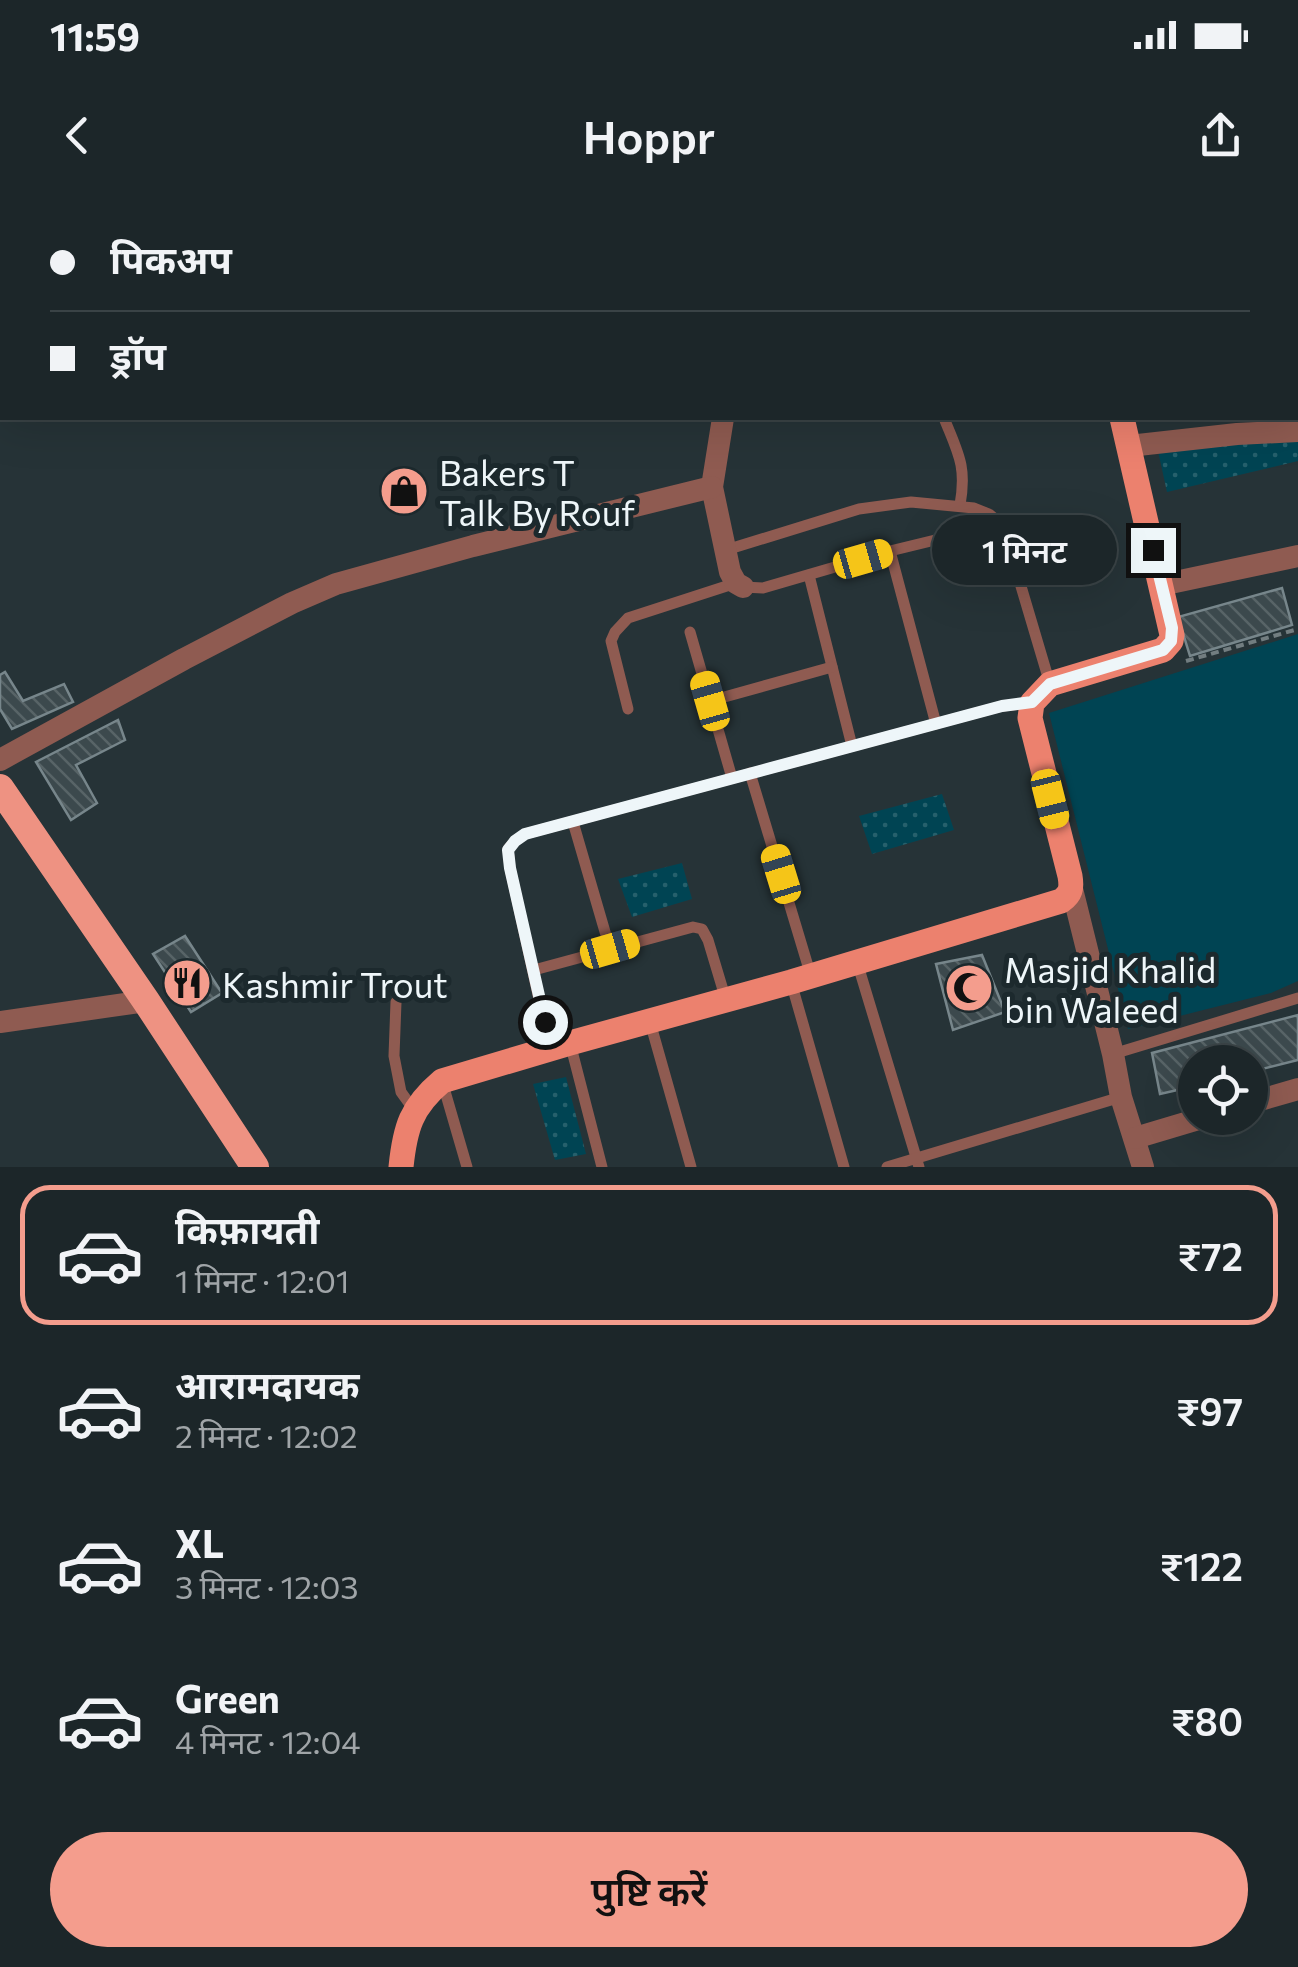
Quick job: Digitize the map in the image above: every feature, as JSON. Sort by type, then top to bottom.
[{"type":"highway","points":[[0,788],[255,1167]]},
{"type":"main road","points":[[401,1167],[406,1129],[414,1110],[442,1082],[801,979],[1068,896],[1071,886],[1030,718],[1032,702],[1050,684],[1163,650],[1172,635],[1122,420]]},
{"type":"street","points":[[723,420],[712,486],[730,572],[739,585]]},
{"type":"street","points":[[1128,446],[1298,431]]},
{"type":"street","points":[[0,760],[184,659],[336,584],[712,486]]},
{"type":"street","points":[[1161,585],[1298,556]]},
{"type":"street","points":[[1071,886],[1121,1098],[1142,1167]]},
{"type":"street","points":[[0,1022],[146,1001]]},
{"type":"street","points":[[1268,1098],[1298,1089]]},
{"type":"street","points":[[1135,1138],[1178,1125]]},
{"type":"lane","points":[[945,420],[964,471],[960,505]]},
{"type":"lane","points":[[726,550],[859,509],[911,502],[960,505],[989,514],[1002,524],[1050,684]]},
{"type":"lane","points":[[628,709],[611,641],[628,618],[739,585],[763,588],[1002,524]]},
{"type":"lane","points":[[890,552],[936,724]]},
{"type":"lane","points":[[809,575],[852,746]]},
{"type":"lane","points":[[690,632],[732,778]]},
{"type":"lane","points":[[710,701],[832,667]]},
{"type":"lane","points":[[602,1167],[534,970],[510,868],[508,850],[515,841],[525,834],[750,773],[1002,706],[1032,702]]},
{"type":"lane","points":[[750,773],[844,1167]]},
{"type":"lane","points":[[574,822],[610,949]]},
{"type":"lane","points":[[534,970],[693,927],[702,930],[708,940],[726,1000]]},
{"type":"lane","points":[[857,962],[917,1162]]},
{"type":"lane","points":[[1113,1054],[1298,998]]},
{"type":"lane","points":[[396,1002],[394,1056],[400,1092],[414,1110]]},
{"type":"lane","points":[[650,1022],[690,1167]]},
{"type":"lane","points":[[442,1082],[467,1167]]},
{"type":"lane","points":[[887,1167],[917,1162],[1121,1098]]},
{"type":"path","points":[[1163,650],[1174,664],[1298,629]]},
{"type":"shaded area","points":[[1298,439],[1298,461],[1167,492],[1158,451]]},
{"type":"shaded area","points":[[1298,634],[1298,981],[1271,993],[1128,1029],[1049,713]]},
{"type":"shaded area","points":[[942,794],[954,830],[872,854],[859,816]]},
{"type":"shaded area","points":[[682,863],[692,899],[632,917],[618,879]]},
{"type":"shaded area","points":[[566,1077],[586,1154],[555,1160],[533,1084]]},
{"type":"building","points":[[1282,588],[1292,625],[1190,656],[1178,617]]},
{"type":"building","points":[[5,672],[23,701],[64,684],[73,702],[12,729],[0,709],[0,675]]},
{"type":"building","points":[[118,720],[125,740],[76,765],[97,803],[71,820],[36,762]]},
{"type":"building","points":[[185,936],[222,993],[191,1012],[153,954]]},
{"type":"building","name":"Masjid Khalid bin Waleed","points":[[982,955],[1005,1012],[953,1030],[936,964]]},
{"type":"building","points":[[1298,1015],[1298,1060],[1268,1068],[1268,1045],[1183,1045]]},
{"type":"building","points":[[1178,1046],[1178,1090],[1160,1094],[1152,1053]]},
{"type":"place","name":"Bakers T Talk By Rouf","points":[[404,491]]},
{"type":"place","name":"Kashmir Trout","points":[[187,983]]},
{"type":"place","name":"Masjid Khalid bin Waleed","points":[[969,988]]},
{"type":"route","points":[[545,1022],[510,868],[508,850],[515,841],[525,834],[818,755],[1002,706],[1032,702],[1050,684],[1163,650],[1171,641],[1172,628],[1153,550]]}]
